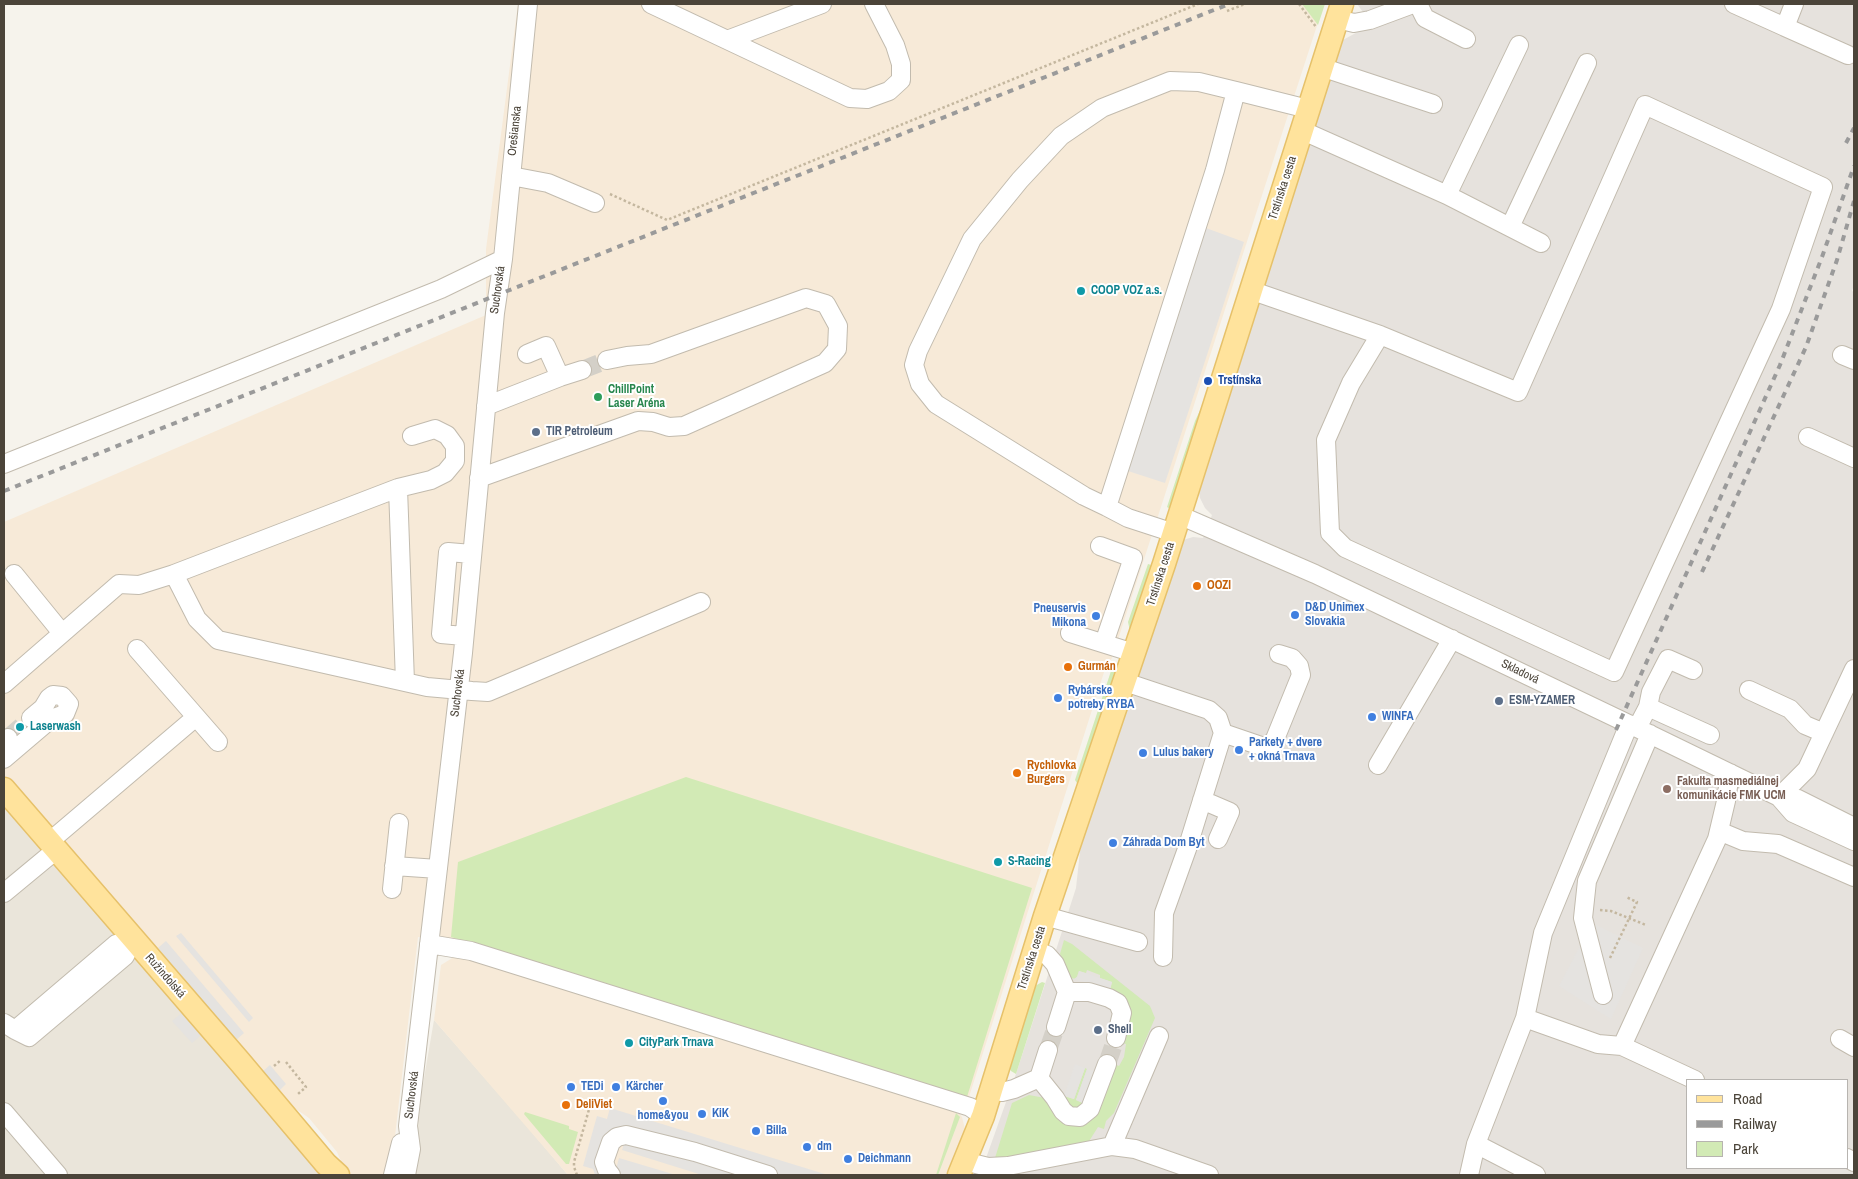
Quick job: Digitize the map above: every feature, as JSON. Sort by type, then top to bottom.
[{"type":"main road","name":"Trstínska cesta","points":[[968,1164],[1045,916],[1177,524],[1322,67],[1332,18]]},
{"type":"main road","name":"Ružindolská","points":[[4,789],[240,1062],[331,1172]]},
{"type":"street","name":"Orešianska","points":[[502,259],[528,4]]},
{"type":"street","points":[[651,4],[850,98],[867,99],[889,91],[901,80],[901,64],[895,45],[874,4]]},
{"type":"street","points":[[727,40],[822,4]]},
{"type":"street","points":[[1332,18],[1354,22],[1370,20],[1414,4]]},
{"type":"street","points":[[1418,4],[1424,18],[1466,40]]},
{"type":"street","points":[[1734,4],[1848,55]]},
{"type":"street","points":[[1785,26],[1794,4]]},
{"type":"street","points":[[1447,195],[1519,45]]},
{"type":"street","points":[[1510,227],[1587,63]]},
{"type":"street","points":[[1322,67],[1433,104]]},
{"type":"street","name":"Skladová","points":[[1308,109],[1199,82],[1170,81],[1102,108],[1061,136],[1020,180],[972,239],[918,351],[914,365],[920,384],[936,404],[1084,496],[1107,508],[1128,518],[1177,524],[1314,574],[1779,797],[1793,813],[1854,841]]},
{"type":"street","points":[[1107,508],[1215,170],[1236,91]]},
{"type":"street","points":[[1250,290],[1380,335],[1518,392],[1645,105],[1823,187],[1781,308],[1614,672],[1345,548],[1330,533],[1326,440],[1351,383],[1380,335]]},
{"type":"street","points":[[1301,130],[1447,195],[1541,243]]},
{"type":"street","points":[[511,176],[548,183],[595,203]]},
{"type":"street","points":[[4,464],[432,293],[502,259]]},
{"type":"street","name":"Suchovská","points":[[406,1175],[410,1149],[408,1126],[464,636],[495,313],[502,259]]},
{"type":"street","points":[[479,478],[638,421],[653,422],[669,427],[684,426],[825,363],[838,349],[838,326],[826,304],[806,298],[652,354],[607,360]]},
{"type":"street","points":[[527,354],[546,346],[560,377]]},
{"type":"street","points":[[486,406],[582,370]]},
{"type":"street","points":[[4,684],[119,584],[139,585],[174,574],[398,488],[431,480],[445,473],[455,461],[455,446],[447,435],[434,429],[412,436]]},
{"type":"street","points":[[1808,437],[1854,458]]},
{"type":"street","points":[[398,488],[405,682]]},
{"type":"street","points":[[1100,546],[1134,558],[1104,643]]},
{"type":"street","points":[[464,636],[441,634],[448,552],[472,554]]},
{"type":"street","points":[[14,574],[62,633]]},
{"type":"street","points":[[174,574],[197,619],[218,640],[427,687],[488,692],[701,602]]},
{"type":"street","points":[[1070,633],[1134,653]]},
{"type":"street","points":[[1378,765],[1452,639]]},
{"type":"street","points":[[136,649],[218,742]]},
{"type":"street","points":[[1223,733],[1264,747],[1270,745],[1275,739],[1301,675],[1299,666],[1292,658],[1279,654]]},
{"type":"street","points":[[1469,1175],[1476,1144],[1525,1018],[1544,933],[1639,729],[1648,707],[1651,692],[1668,659],[1693,670]]},
{"type":"street","points":[[1779,797],[1807,769],[1854,669]]},
{"type":"street","points":[[1124,682],[1209,710],[1218,718],[1223,733],[1187,849],[1164,913],[1163,957]]},
{"type":"street","points":[[1750,690],[1790,709],[1806,725],[1824,733]]},
{"type":"street","points":[[4,759],[50,719],[65,714],[69,704],[62,696],[53,695],[43,708],[31,718]]},
{"type":"street","points":[[1648,707],[1710,735]]},
{"type":"street","points":[[4,893],[53,846],[196,717]]},
{"type":"street","points":[[1603,995],[1583,918],[1587,881],[1639,729]]},
{"type":"street","points":[[1622,1046],[1713,848],[1719,831],[1730,773]]},
{"type":"street","points":[[1779,797],[1798,799],[1854,827]]},
{"type":"street","points":[[1202,800],[1230,812],[1218,839]]},
{"type":"street","points":[[392,889],[399,822]]},
{"type":"street","points":[[1719,831],[1743,841],[1778,844],[1854,877]]},
{"type":"street","points":[[394,866],[438,869]]},
{"type":"street","points":[[1045,916],[1138,942]]},
{"type":"street","points":[[9,1027],[29,1037],[125,956],[133,940]]},
{"type":"street","points":[[429,944],[480,954],[970,1107],[983,1116]]},
{"type":"street","points":[[1034,950],[1047,955],[1055,964],[1067,992],[1056,1027]]},
{"type":"street","points":[[1067,992],[1090,992],[1118,1003],[1122,1013],[1116,1038]]},
{"type":"street","points":[[1525,1018],[1598,1044],[1622,1046],[1693,1079]]},
{"type":"street","points":[[1112,1146],[1159,1036]]},
{"type":"street","points":[[1039,1078],[1048,1050]]},
{"type":"street","points":[[1039,1078],[1063,1111],[1069,1116],[1080,1117],[1090,1109],[1107,1064]]},
{"type":"street","points":[[991,1089],[1002,1092],[1039,1078]]},
{"type":"street","points":[[4,1112],[58,1175]]},
{"type":"street","name":"Suchovská","points":[[393,1175],[400,1146],[408,1126]]},
{"type":"street","points":[[611,1175],[604,1162],[610,1142],[617,1137],[626,1135],[695,1152],[768,1175]]},
{"type":"street","points":[[1476,1144],[1536,1175]]},
{"type":"street","points":[[968,1164],[988,1167],[1008,1166],[1112,1146],[1135,1149],[1209,1175]]},
{"type":"path","points":[[595,203],[606,193],[667,220],[1198,4]]},
{"type":"path","points":[[1227,11],[1245,4]]},
{"type":"path","points":[[1299,4],[1332,18]]},
{"type":"path","points":[[1620,937],[1637,902],[1626,897]]},
{"type":"path","points":[[1584,911],[1597,909],[1611,911],[1646,926]]},
{"type":"path","points":[[274,1066],[281,1060]]},
{"type":"path","points":[[286,1062],[306,1087],[298,1094]]},
{"type":"path","points":[[577,1175],[574,1162],[592,1099]]},
{"type":"shaded area","points":[[518,4],[1324,4],[1112,658],[1106,666],[968,1100],[449,940],[418,937],[390,1170],[384,1175],[351,1175],[344,1168],[337,1152],[309,1118],[290,1105],[4,776],[4,522],[486,315],[486,249]]},
{"type":"shaded area","points":[[1357,4],[1854,4],[1854,285],[1852,291],[1854,292],[1854,1175],[980,1175],[1016,1074],[1076,888],[1082,833],[1183,540],[1193,537],[1203,538],[1212,515],[1205,508],[1200,498],[1198,486],[1336,49],[1343,40],[1363,29],[1363,12]]},
{"type":"shaded area","points":[[1206,228],[1244,242],[1165,483],[1128,471]]},
{"type":"shaded area","points":[[4,803],[289,1133],[321,1175],[4,1175]]},
{"type":"shaded area","points":[[1592,923],[1643,948],[1611,1019],[1559,986]]},
{"type":"shaded area","points":[[181,933],[253,1018],[249,1022],[176,936]]},
{"type":"shaded area","points":[[166,941],[244,1033],[236,1040],[158,948]]},
{"type":"shaded area","name":"CityPark Trnava","points":[[466,956],[957,1110],[962,1117],[965,1129],[953,1175],[568,1175],[434,1020],[441,965],[454,957]]},
{"type":"shaded area","points":[[1079,971],[1112,982],[1110,990],[1074,979],[1078,976]]},
{"type":"shaded area","points":[[183,1012],[202,1034],[192,1043],[172,1021]]},
{"type":"shaded area","points":[[434,1020],[568,1175],[413,1175],[422,1090]]},
{"type":"shaded area","points":[[1075,1064],[1085,1068],[1074,1099],[1064,1096]]},
{"type":"shaded area","points":[[270,1065],[286,1084],[278,1092],[261,1073]]},
{"type":"shaded area","points":[[1087,1069],[1096,1072],[1085,1104],[1076,1100]]},
{"type":"shaded area","points":[[610,1108],[828,1175],[702,1175],[622,1150],[625,1140],[622,1139],[611,1160],[616,1169],[619,1158],[676,1175],[595,1175],[593,1169],[583,1166],[597,1116],[607,1119]]},
{"type":"green space","points":[[1302,4],[1325,4],[1318,25]]},
{"type":"green space","points":[[1204,402],[1170,509],[1167,507],[1195,421]]},
{"type":"green space","points":[[1148,564],[1151,565],[1130,631],[1128,622]]},
{"type":"green space","points":[[1118,666],[1080,783],[1077,783],[1075,780],[1111,671]]},
{"type":"green space","points":[[686,777],[1032,888],[967,1097],[451,937],[458,862]]},
{"type":"green space","points":[[1064,940],[1072,944],[1150,1006],[1155,1018],[1114,1113],[1106,1121],[1104,1129],[1098,1127],[1086,1146],[1005,1162],[995,1158],[1012,1103],[1029,1095],[1045,1098],[1077,1123],[1114,1064],[1119,1066],[1124,1057],[1126,1044],[1122,1043],[1110,990],[1112,982],[1100,978],[1100,975],[1087,970],[1086,973],[1079,971],[1076,979],[1071,978],[1060,954]]},
{"type":"green space","points":[[1042,982],[1045,983],[1016,1074],[1009,1067],[1035,986]]},
{"type":"green space","points":[[1085,1068],[1087,1069],[1076,1100],[1085,1104],[1073,1110],[1064,1100],[1064,1096],[1074,1099]]},
{"type":"green space","points":[[525,1112],[569,1126],[569,1129],[578,1132],[569,1164],[566,1164],[524,1114]]},
{"type":"green space","points":[[956,1113],[960,1117],[938,1175],[936,1175]]},
{"type":"tunnel","points":[[582,370],[607,360]]},
{"type":"tunnel","points":[[8,738],[31,718]]},
{"type":"tunnel","points":[[1048,1050],[1056,1027]]},
{"type":"tunnel","points":[[1107,1064],[1116,1038]]},
{"type":"railway","points":[[4,491],[1229,4]]},
{"type":"railway","points":[[1846,143],[1854,128]]},
{"type":"railway","points":[[1616,730],[1780,365],[1822,257],[1854,166]]},
{"type":"railway","points":[[1702,572],[1806,347],[1837,260],[1854,201]]},
{"type":"place","name":"COOP VOZ a.s.","points":[[1081,291]]},
{"type":"place","name":"Trstínska","points":[[1208,381]]},
{"type":"place","name":"ChillPoint Laser Aréna","points":[[598,397]]},
{"type":"place","name":"TIR Petroleum","points":[[536,432]]},
{"type":"place","name":"OOZI","points":[[1197,586]]},
{"type":"place","name":"D&D Unimex Slovakia","points":[[1295,615]]},
{"type":"place","name":"Pneuservis Mikona","points":[[1096,616]]},
{"type":"place","name":"Gurmán","points":[[1068,667]]},
{"type":"place","name":"Rybárske potreby RYBA","points":[[1058,698]]},
{"type":"place","name":"ESM-YZAMER","points":[[1499,701]]},
{"type":"place","name":"WINFA","points":[[1372,717]]},
{"type":"place","name":"Laserwash","points":[[20,727]]},
{"type":"place","name":"Parkety + dvere + okná Trnava","points":[[1239,750]]},
{"type":"place","name":"Lulus bakery","points":[[1143,753]]},
{"type":"place","name":"Rychlovka Burgers","points":[[1017,773]]},
{"type":"place","name":"Fakulta masmediálnej komunikácie FMK UCM","points":[[1667,789]]},
{"type":"place","name":"Záhrada Dom Byt","points":[[1113,843]]},
{"type":"place","name":"S-Racing","points":[[998,862]]},
{"type":"place","name":"Shell","points":[[1098,1030]]},
{"type":"place","name":"CityPark Trnava","points":[[629,1043]]},
{"type":"place","name":"TEDi","points":[[571,1087]]},
{"type":"place","name":"Kärcher","points":[[616,1087]]},
{"type":"place","name":"home&you","points":[[663,1101]]},
{"type":"place","name":"DeliViet","points":[[566,1105]]},
{"type":"place","name":"KiK","points":[[702,1114]]},
{"type":"place","name":"Billa","points":[[756,1131]]},
{"type":"place","name":"dm","points":[[807,1147]]},
{"type":"place","name":"Deichmann","points":[[848,1159]]}]
